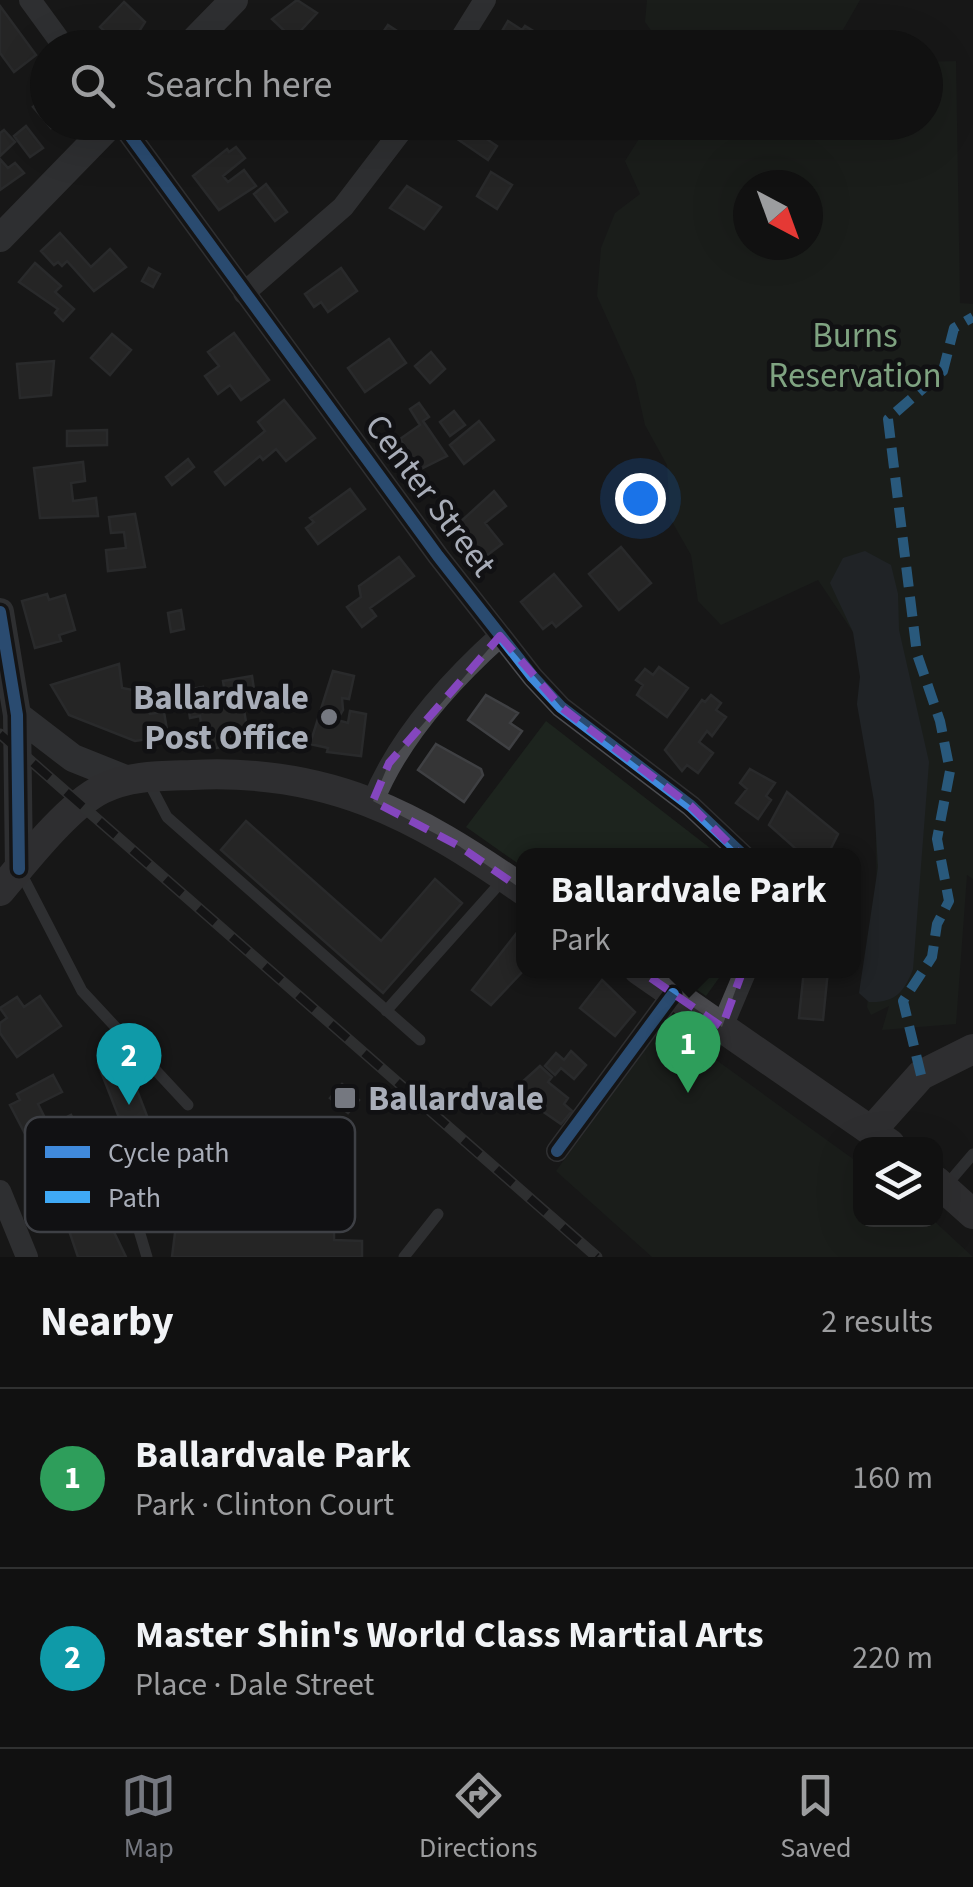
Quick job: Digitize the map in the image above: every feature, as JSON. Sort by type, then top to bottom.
[{"type":"main road","points":[[10,880],[89,797],[137,778],[203,774],[273,778],[372,801],[437,832],[514,884]]},
{"type":"main road","points":[[650,978],[881,1137],[922,1075],[973,1049]]},
{"type":"main road","points":[[943,1187],[973,1214]]},
{"type":"street","points":[[30,0],[52,30]]},
{"type":"street","points":[[205,30],[234,0]]},
{"type":"street","points":[[467,30],[486,0]]},
{"type":"street","points":[[0,238],[98,140]]},
{"type":"street","name":"Center Street","points":[[129,140],[500,636],[561,707],[691,806],[736,848]]},
{"type":"street","points":[[244,293],[343,207],[394,140]]},
{"type":"street","points":[[0,612],[17,715],[10,880]]},
{"type":"street","points":[[372,801],[389,763],[464,672],[500,636]]},
{"type":"street","points":[[17,715],[73,758],[137,778]]},
{"type":"street","points":[[722,1027],[743,978]]},
{"type":"street","points":[[557,1151],[673,994]]},
{"type":"street","points":[[0,1191],[27,1257]]},
{"type":"lane","points":[[137,778],[166,817],[420,1040]]},
{"type":"lane","points":[[10,880],[82,991],[188,1105]]},
{"type":"lane","points":[[386,1011],[514,884]]},
{"type":"lane","points":[[943,1181],[973,1154]]},
{"type":"lane","points":[[404,1257],[438,1214]]},
{"type":"lane","points":[[140,1232],[147,1257]]},
{"type":"highlighted area","points":[[500,636],[561,707],[691,806],[750,864],[758,929],[722,1027],[459,846],[373,801],[389,763]]},
{"type":"green space","points":[[647,0],[860,0],[843,30],[651,30],[645,22]]},
{"type":"green space","name":"Burns Reservation","points":[[943,61],[956,61],[960,303],[973,304],[973,879],[967,875],[956,1024],[882,1030],[889,1006],[871,1015],[867,1007],[877,918],[875,767],[859,641],[818,580],[721,625],[698,601],[691,555],[670,518],[667,465],[645,425],[635,380],[597,296],[601,248],[615,213],[640,194],[625,161],[638,140],[943,140]]},
{"type":"green space","points":[[546,721],[710,848],[516,848],[516,862],[466,827]]},
{"type":"green space","points":[[680,978],[719,978],[706,996]]},
{"type":"green space","points":[[665,1023],[853,1159],[853,1227],[941,1227],[973,1257],[652,1257],[556,1171]]},
{"type":"shaded area","points":[[865,551],[891,565],[898,594],[899,630],[929,762],[913,969],[897,995],[878,1002],[869,1002],[859,993],[878,867],[874,801],[857,704],[860,677],[853,632],[830,583],[843,558]]},
{"type":"building","points":[[297,0],[317,13],[301,30],[284,30],[272,19]]},
{"type":"building","points":[[124,2],[145,22],[140,30],[100,27]]},
{"type":"building","points":[[0,6],[30,47],[30,60],[14,72],[0,53]]},
{"type":"building","points":[[508,21],[522,30],[503,30]]},
{"type":"building","points":[[26,126],[30,140],[37,140],[43,148],[30,157],[14,136]]},
{"type":"building","points":[[4,130],[15,142],[0,156],[0,133]]},
{"type":"building","points":[[459,140],[488,140],[497,146],[488,160]]},
{"type":"building","points":[[236,147],[245,158],[223,176],[228,182],[244,170],[256,186],[219,210],[193,176],[227,149],[229,152]]},
{"type":"building","points":[[0,159],[8,168],[15,163],[24,173],[0,190]]},
{"type":"building","points":[[491,172],[512,185],[497,209],[477,196]]},
{"type":"building","points":[[266,184],[287,212],[275,221],[254,194]]},
{"type":"building","points":[[407,186],[441,207],[424,229],[390,208]]},
{"type":"building","points":[[60,233],[91,267],[110,249],[126,267],[94,291],[67,261],[62,266],[58,262],[54,265],[41,251]]},
{"type":"building","points":[[35,263],[61,286],[55,292],[74,309],[63,321],[55,313],[58,309],[19,282]]},
{"type":"building","points":[[149,268],[160,274],[153,287],[142,281]]},
{"type":"building","points":[[341,268],[357,291],[328,312],[321,302],[314,307],[305,294]]},
{"type":"building","points":[[234,333],[269,380],[241,400],[230,385],[218,394],[205,376],[219,366],[208,352]]},
{"type":"building","points":[[112,334],[131,350],[110,375],[91,358]]},
{"type":"building","points":[[389,339],[406,363],[365,392],[348,368]]},
{"type":"building","points":[[431,352],[445,369],[430,383],[415,366]]},
{"type":"building","points":[[54,361],[51,395],[20,398],[17,364]]},
{"type":"building","points":[[284,400],[315,438],[286,461],[276,449],[263,460],[260,456],[225,485],[215,472],[265,431],[258,422]]},
{"type":"building","points":[[419,403],[429,417],[423,421],[447,456],[421,469],[400,439],[420,425],[410,409]]},
{"type":"building","points":[[454,411],[465,425],[450,436],[440,422]]},
{"type":"building","points":[[479,421],[494,440],[464,464],[450,445]]},
{"type":"building","points":[[107,430],[107,445],[67,446],[67,431]]},
{"type":"building","points":[[188,459],[194,467],[172,485],[166,477]]},
{"type":"building","points":[[83,462],[85,481],[71,483],[73,501],[96,498],[98,516],[40,518],[34,468]]},
{"type":"building","points":[[350,489],[365,509],[318,544],[306,528],[314,522],[310,518]]},
{"type":"building","points":[[494,491],[506,506],[485,523],[502,544],[482,559],[456,526]]},
{"type":"building","points":[[135,514],[145,567],[108,571],[106,550],[126,548],[124,532],[111,533],[109,517]]},
{"type":"building","points":[[621,547],[651,583],[619,610],[589,574]]},
{"type":"building","points":[[399,557],[414,576],[370,608],[376,616],[362,627],[347,607],[361,597],[359,586]]},
{"type":"building","points":[[554,574],[581,606],[556,627],[552,622],[543,629],[521,602]]},
{"type":"building","points":[[47,594],[49,600],[65,595],[75,630],[59,635],[61,641],[35,648],[22,601]]},
{"type":"building","points":[[181,610],[184,629],[171,632],[168,613]]},
{"type":"building","points":[[119,664],[122,688],[133,690],[137,704],[144,701],[150,714],[164,712],[168,736],[135,741],[69,715],[51,685]]},
{"type":"building","points":[[659,667],[688,688],[667,717],[637,695],[643,685],[636,680],[645,669],[653,675]]},
{"type":"building","name":"Ballardvale Post Office","points":[[333,671],[354,676],[349,699],[342,698],[343,710],[337,720],[348,723],[350,711],[366,714],[361,756],[327,752],[328,748],[310,744]]},
{"type":"building","points":[[252,676],[255,696],[242,698],[248,734],[219,738],[221,747],[205,750],[200,716],[190,718],[186,690],[203,687],[207,710],[227,706],[223,681]]},
{"type":"building","points":[[486,695],[518,713],[510,723],[522,731],[509,749],[468,720]]},
{"type":"building","points":[[711,695],[721,703],[716,710],[726,717],[712,736],[707,731],[699,742],[713,753],[698,773],[687,765],[682,771],[665,750],[702,700],[705,702]]},
{"type":"building","points":[[436,744],[481,769],[483,775],[464,802],[418,770]]},
{"type":"building","points":[[750,769],[775,783],[766,796],[771,800],[758,819],[736,803],[747,789],[740,783]]},
{"type":"building","points":[[787,792],[838,834],[831,848],[795,848],[769,825]]},
{"type":"building","points":[[246,821],[381,941],[435,879],[462,903],[383,993],[221,850]]},
{"type":"building","points":[[516,934],[516,978],[491,1005],[472,990]]},
{"type":"building","points":[[803,978],[827,978],[823,1020],[799,1018]]},
{"type":"building","points":[[602,980],[635,1012],[615,1036],[580,1008]]},
{"type":"building","points":[[40,996],[61,1026],[17,1057],[0,1033],[0,1023],[7,1018],[0,1008],[17,997],[24,1007]]},
{"type":"building","points":[[571,1051],[586,1065],[574,1079],[561,1068],[555,1075],[545,1066],[556,1053],[564,1060]]},
{"type":"building","points":[[123,1054],[147,1117],[119,1117],[98,1064]]},
{"type":"building","points":[[540,1066],[552,1077],[548,1082],[568,1098],[564,1104],[572,1111],[561,1124],[522,1097],[527,1091],[519,1085]]},
{"type":"building","points":[[53,1075],[62,1092],[38,1104],[44,1117],[25,1117],[25,1134],[10,1105],[20,1100],[17,1094]]},
{"type":"building","points":[[342,1084],[359,1100],[348,1113],[330,1098]]},
{"type":"building","points":[[70,1232],[114,1232],[126,1257],[78,1257]]},
{"type":"building","points":[[175,1232],[334,1232],[334,1240],[362,1241],[362,1257],[172,1257]]},
{"type":"railway","points":[[0,734],[597,1257]]},
{"type":"marked path","points":[[921,1075],[903,1001],[932,957],[937,924],[949,901],[937,839],[950,771],[940,721],[917,654],[888,419],[943,371],[954,328],[973,317]]},
{"type":"cycle path","points":[[133,140],[438,556],[533,677],[561,707],[691,806],[736,848]]},
{"type":"cycle path","points":[[0,612],[17,715],[19,869]]},
{"type":"cycle path","points":[[557,1151],[673,994]]},
{"type":"place","name":"Ballardvale Post Office","points":[[329,717]]},
{"type":"place","name":"Ballardvale Park","points":[[688,1093]]},
{"type":"place","name":"Ballardvale","points":[[345,1098]]},
{"type":"place","name":"Master Shin's World Class Martial Arts","points":[[129,1105]]}]
